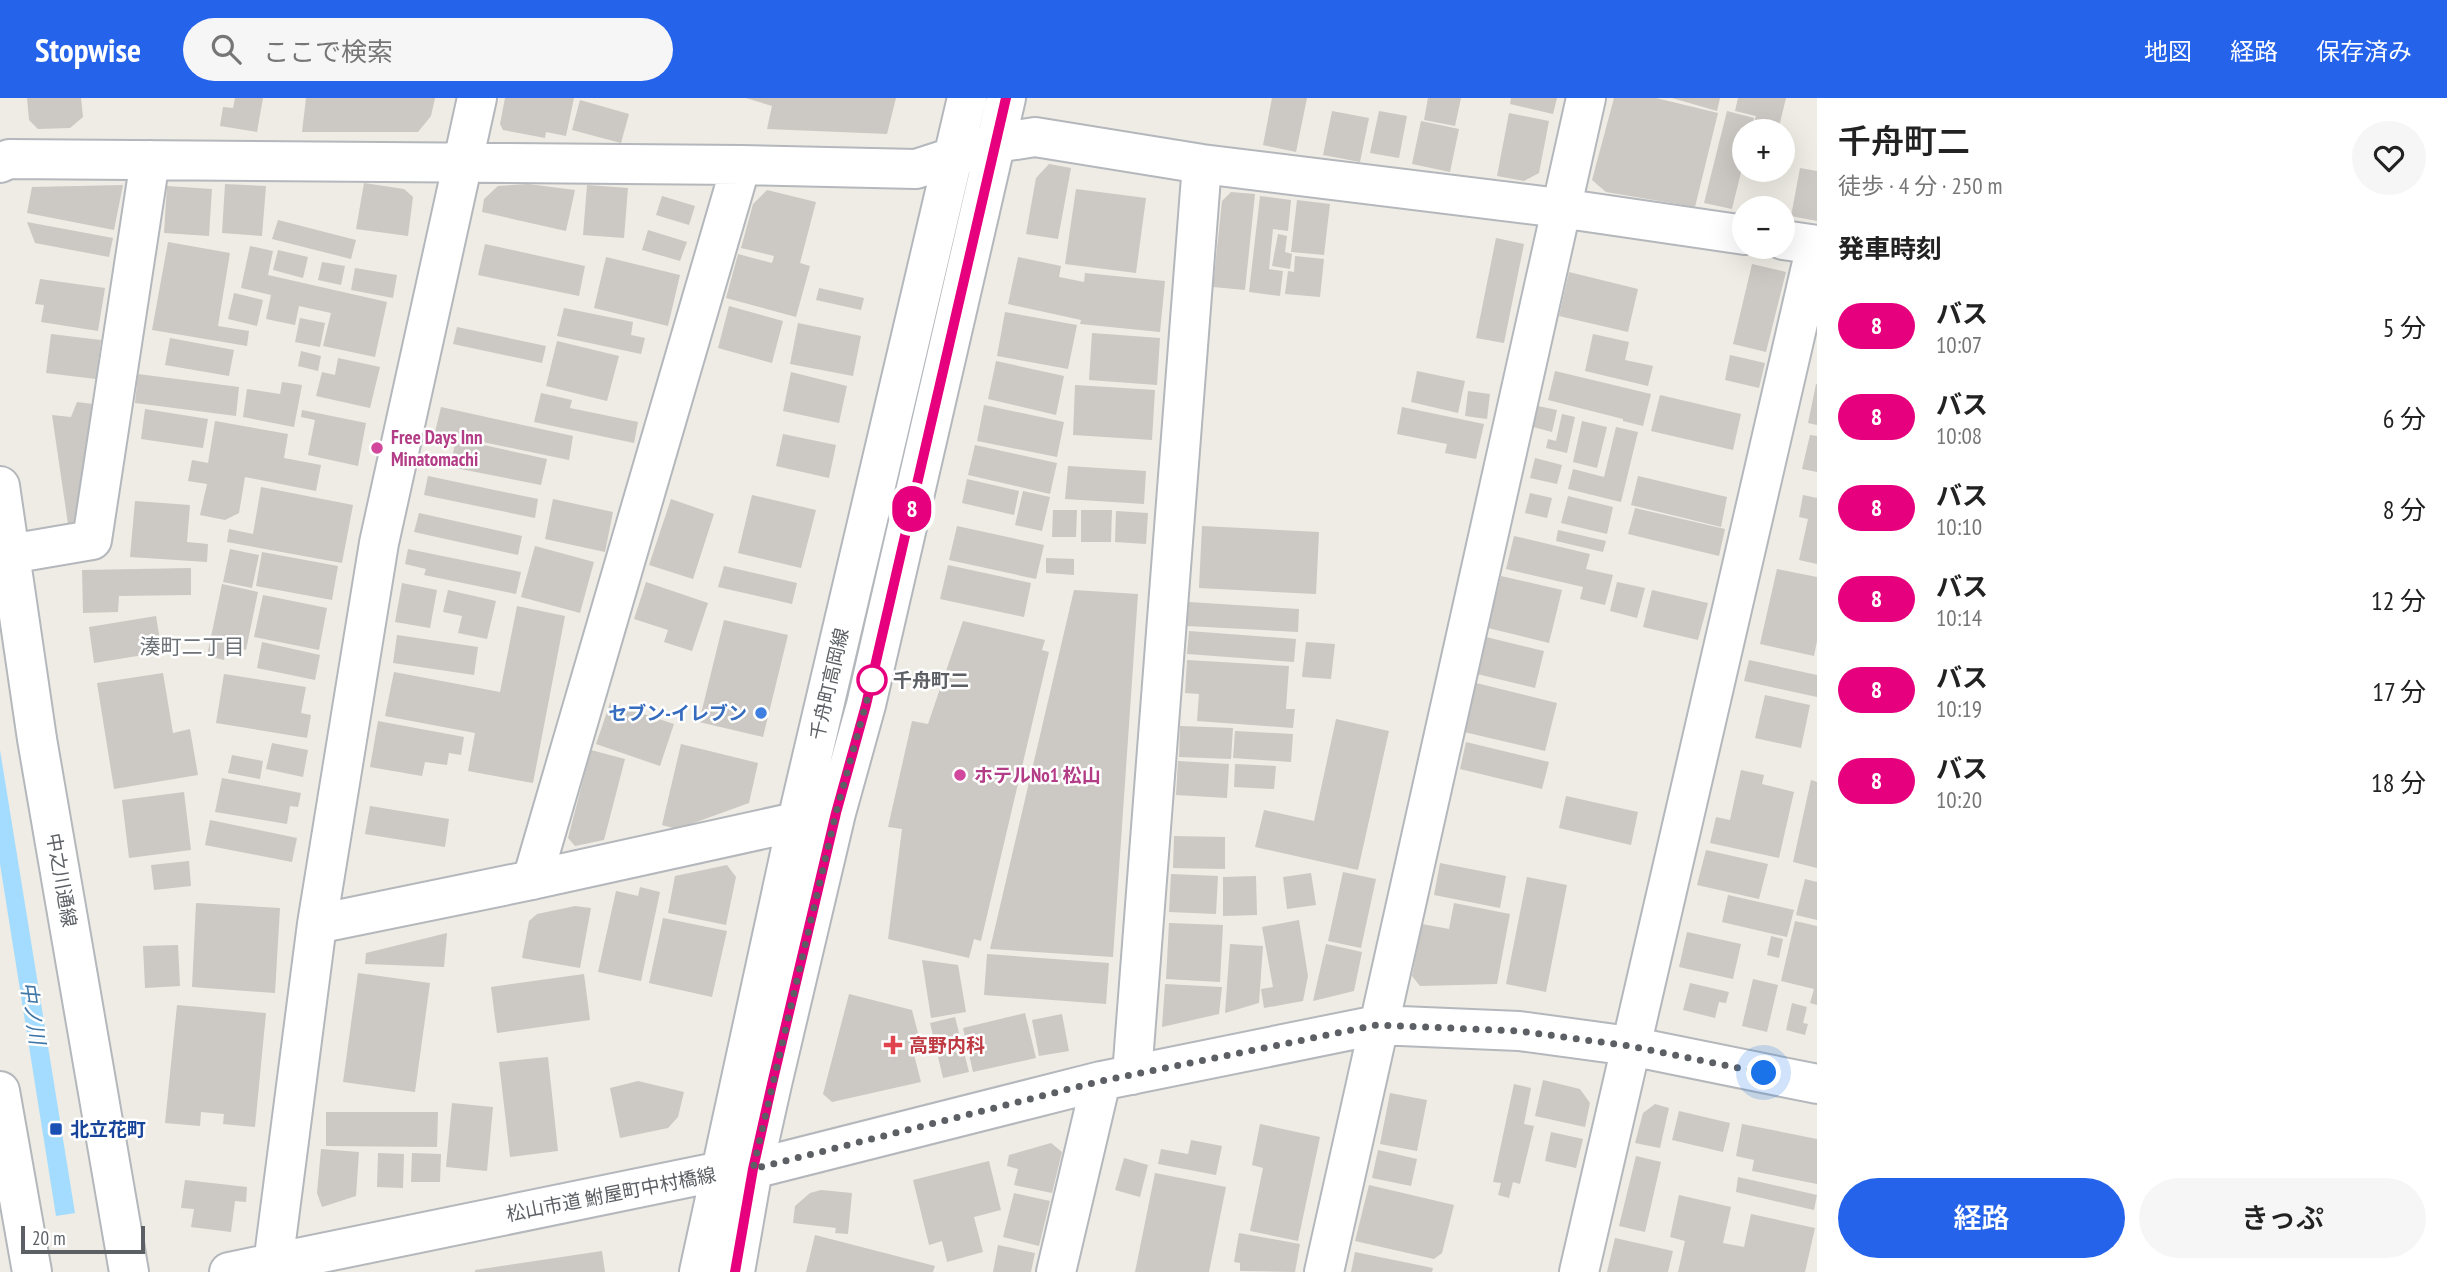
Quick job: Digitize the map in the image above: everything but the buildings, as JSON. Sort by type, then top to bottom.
[{"type":"street","points":[[273,1267],[317,924],[379,543],[477,98]]},
{"type":"street","name":"千舟町高岡線","points":[[735,1272],[737,1170],[797,821],[967,98]]},
{"type":"street","name":"千舟町高岡線","points":[[699,1272],[737,1170],[866,705],[1006,98]]},
{"type":"street","points":[[1324,1272],[1586,98]]},
{"type":"street","points":[[0,163],[9,159],[916,169],[996,143],[1035,138],[1202,164],[1560,208],[1732,233]]},
{"type":"street","points":[[10,554],[92,540],[150,160]]},
{"type":"street","points":[[1056,1272],[1117,1078],[1202,164]]},
{"type":"street","points":[[532,880],[741,165]]},
{"type":"street","points":[[1579,1272],[1817,245],[1795,242]]},
{"type":"street","name":"中之川通線","points":[[0,486],[37,739],[129,1272]]},
{"type":"street","points":[[317,924],[836,813]]},
{"type":"street","name":"松山市道 鮒屋町中村橋線","points":[[229,1272],[273,1267],[737,1170],[1117,1078],[1377,1025],[1519,1031],[1630,1046],[1817,1084]]},
{"type":"street","points":[[0,1091],[32,1272]]},
{"type":"water","name":"中ノ川","points":[[0,750],[75,1213],[56,1216],[0,864]]},
{"type":"bus line","name":"8","points":[[735,1272],[753,1169],[772,1084],[836,813],[866,705],[1006,98]]},
{"type":"place","name":"Free Days Inn Minatomachi","points":[[377,448]]},
{"type":"place","name":"千舟町二","points":[[872,680]]},
{"type":"place","name":"セブン-イレブン","points":[[761,713]]},
{"type":"place","name":"ホテルNo1 松山","points":[[960,775]]},
{"type":"place","name":"高野内科","points":[[893,1045]]},
{"type":"place","name":"北立花町","points":[[56,1129]]},
{"type":"district","name":"湊町二丁目","points":[[192,646]]},
{"type":"route","points":[[872,680],[873,678],[836,813],[753,1169],[1101,1081],[1377,1025],[1519,1031],[1630,1046],[1764,1073]]}]
